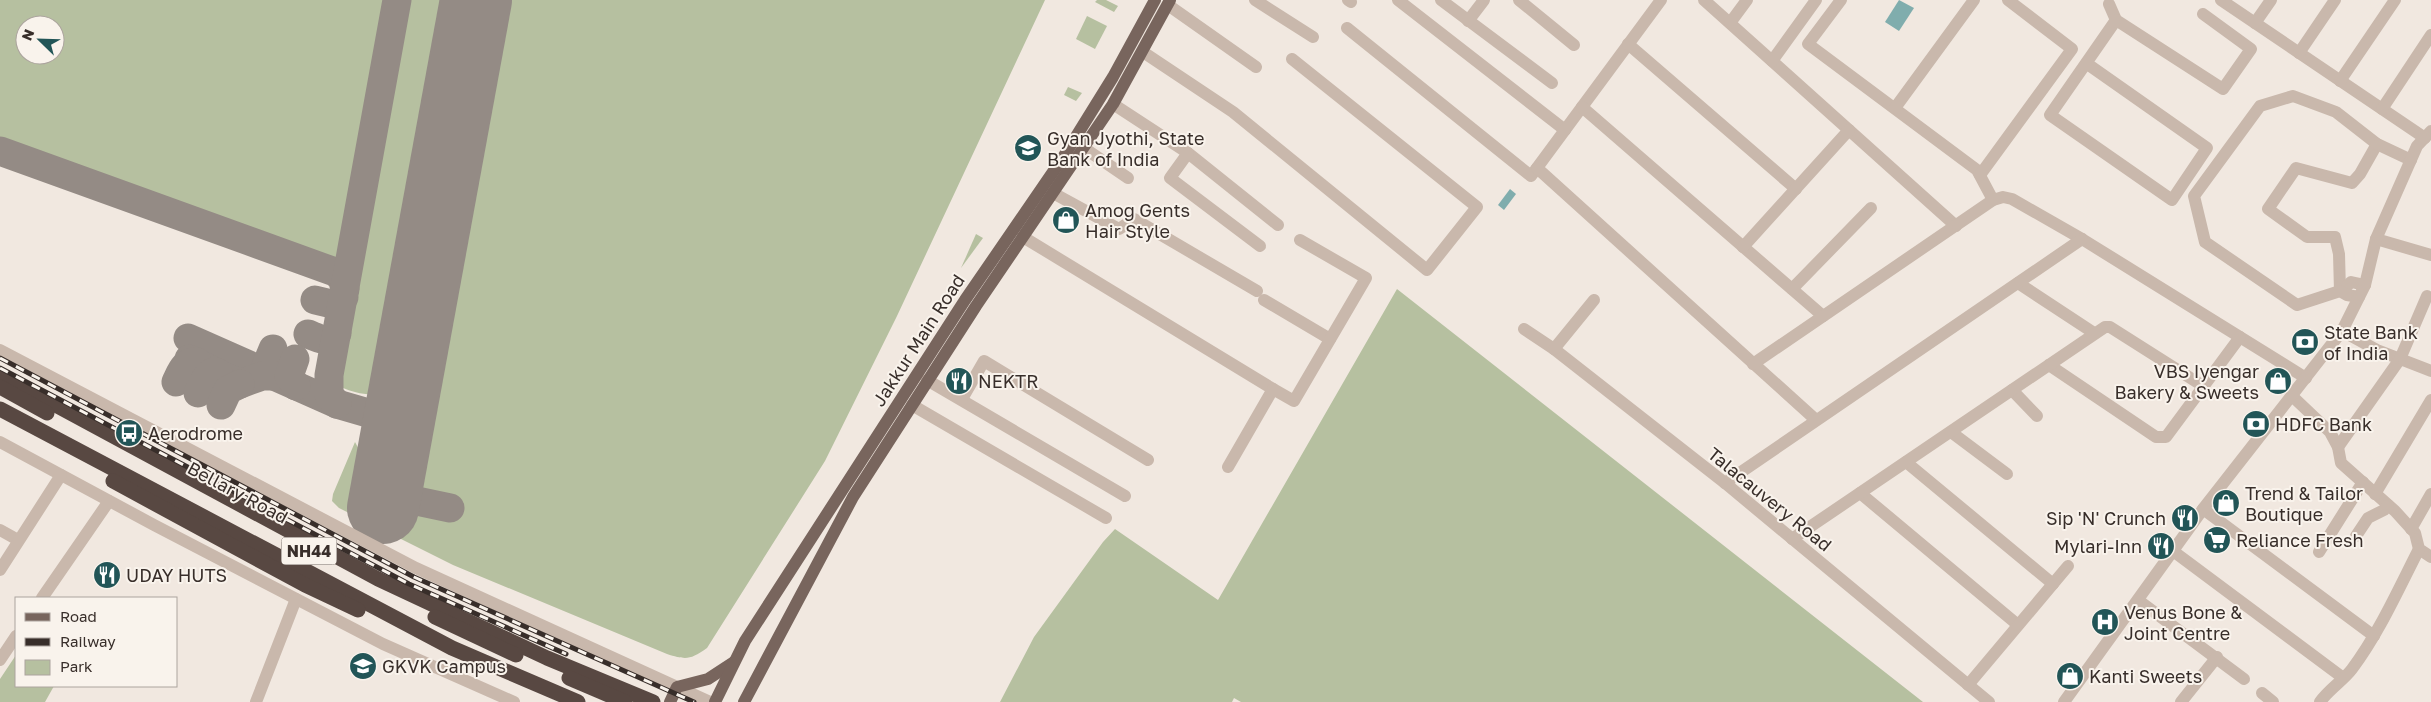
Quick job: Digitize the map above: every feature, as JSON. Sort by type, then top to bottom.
[{"type":"highway","points":[[0,375],[378,579],[547,658],[653,702]]},
{"type":"highway","name":"Bellary Road","points":[[0,387],[457,629],[625,702]]},
{"type":"highway","name":"NH44","points":[[0,409],[443,644],[578,702]]},
{"type":"highway","points":[[0,420],[305,585],[443,653],[552,702]]},
{"type":"main road","name":"Jakkur Main Road","points":[[744,702],[853,497],[927,380],[1053,194],[1069,159],[1155,0]]},
{"type":"main road","name":"Jakkur Main Road","points":[[715,702],[745,641],[965,300],[1069,159],[1084,148],[1113,104],[1169,3]]},
{"type":"main road","points":[[670,702],[677,687],[708,679],[736,660]]},
{"type":"street","points":[[1255,0],[1312,38]]},
{"type":"street","points":[[1398,0],[1565,130]]},
{"type":"street","points":[[1441,0],[1552,82]]},
{"type":"street","points":[[1468,21],[1484,0]]},
{"type":"street","points":[[1519,0],[1574,45]]},
{"type":"street","points":[[1347,28],[1531,176],[1661,0]]},
{"type":"street","points":[[1704,0],[1956,226]]},
{"type":"street","points":[[1730,23],[1746,0]]},
{"type":"street","points":[[1772,61],[1816,0]]},
{"type":"street","points":[[1841,0],[1808,44],[1977,170],[1993,200]]},
{"type":"street","points":[[1895,108],[1974,0]]},
{"type":"street","points":[[1980,175],[2072,49],[2008,0]]},
{"type":"street","points":[[2064,702],[2203,510],[2342,331],[2365,285],[2376,238],[2417,146],[2428,135],[2382,109],[2221,0]]},
{"type":"street","points":[[2255,23],[2271,0]]},
{"type":"street","points":[[2299,53],[2335,0]]},
{"type":"street","points":[[2340,81],[2395,0]]},
{"type":"street","points":[[2108,1],[2116,20],[2223,89],[2251,49],[2203,14]]},
{"type":"street","points":[[1169,3],[1256,67]]},
{"type":"street","points":[[2086,63],[2207,148],[2172,200],[2050,115],[2086,63],[2116,20]]},
{"type":"street","points":[[2382,109],[2431,36]]},
{"type":"street","points":[[1628,44],[1796,189]]},
{"type":"street","points":[[1142,52],[1234,112],[1426,270],[1477,207],[1292,58]]},
{"type":"street","points":[[2365,285],[2351,282],[2341,291],[2297,305],[2205,242],[2194,196],[2260,106],[2292,96],[2336,112],[2377,144],[2411,160]]},
{"type":"street","points":[[1113,104],[1188,152],[1278,225]]},
{"type":"street","points":[[1582,107],[1823,316]]},
{"type":"street","points":[[1743,246],[1849,130]]},
{"type":"street","points":[[2341,291],[2340,254],[2335,237],[2307,237],[2268,209],[2296,168],[2352,183],[2360,174],[2377,144]]},
{"type":"street","points":[[1084,148],[1128,178]]},
{"type":"street","points":[[1188,152],[1170,178],[1260,246]]},
{"type":"street","points":[[1537,168],[1816,420]]},
{"type":"street","points":[[1053,194],[1118,229],[1122,229],[1129,221],[1134,219],[1330,339]]},
{"type":"street","points":[[1753,364],[1993,200],[2003,197],[2012,199],[2082,239],[2306,378]]},
{"type":"street","points":[[1792,289],[1871,208]]},
{"type":"street","points":[[1023,237],[1294,401],[1366,278],[1300,240]]},
{"type":"street","points":[[2376,238],[2431,255]]},
{"type":"street","points":[[1725,483],[2082,239]]},
{"type":"street","points":[[2018,283],[2094,333]]},
{"type":"street","points":[[2341,291],[2347,295],[2359,297]]},
{"type":"street","points":[[2338,446],[2400,359],[2427,296]]},
{"type":"street","points":[[1554,350],[1594,300]]},
{"type":"street","points":[[1792,539],[2105,327],[2110,328],[2203,386]]},
{"type":"street","name":"Talacauvery Road","points":[[1524,329],[1554,350],[1725,483],[1989,702]]},
{"type":"street","points":[[2342,331],[2400,359],[2431,371]]},
{"type":"street","points":[[2049,365],[2160,438],[2166,437],[2240,337]]},
{"type":"street","points":[[0,350],[416,568],[551,632],[710,702]]},
{"type":"street","points":[[962,399],[984,361],[1148,460]]},
{"type":"street","points":[[927,380],[1125,496]]},
{"type":"street","points":[[1228,467],[1273,389]]},
{"type":"street","points":[[2012,390],[2036,416]]},
{"type":"street","points":[[2292,396],[2330,432],[2338,446],[2341,463],[2415,533],[2419,549],[2374,636],[2350,672],[2342,677],[2320,702]]},
{"type":"street","points":[[2375,494],[2431,400]]},
{"type":"street","points":[[912,405],[1106,518]]},
{"type":"street","points":[[1951,432],[2007,474]]},
{"type":"street","points":[[0,442],[383,644],[514,702]]},
{"type":"street","points":[[1906,462],[2052,584]]},
{"type":"street","points":[[0,570],[61,475]]},
{"type":"street","points":[[2319,552],[2363,482]]},
{"type":"street","points":[[1860,492],[2018,625]]},
{"type":"street","points":[[2411,529],[2431,494]]},
{"type":"street","points":[[43,597],[109,501]]},
{"type":"street","points":[[2356,536],[2368,518],[2388,506]]},
{"type":"street","points":[[2203,510],[2374,636]]},
{"type":"street","points":[[0,530],[18,540]]},
{"type":"street","points":[[2419,549],[2431,557]]},
{"type":"street","points":[[2174,551],[2342,677]]},
{"type":"street","points":[[1968,685],[2068,566]]},
{"type":"street","points":[[256,702],[296,599]]},
{"type":"street","points":[[2138,600],[2217,657],[2244,679]]},
{"type":"street","points":[[0,660],[15,638]]},
{"type":"street","points":[[2180,702],[2217,657]]},
{"type":"street","points":[[2262,693],[2274,702]]},
{"type":"green space","points":[[0,0],[384,0],[338,259],[334,263],[327,263],[0,143]]},
{"type":"green space","points":[[409,0],[458,0],[389,385],[381,393],[368,394],[343,388],[340,383]]},
{"type":"green space","points":[[492,0],[1045,0],[897,316],[825,461],[707,648],[692,657],[684,658],[667,654],[453,565],[339,508],[332,501],[333,494],[355,442],[369,468],[368,507],[450,521],[453,496],[409,489],[405,483]]},
{"type":"green space","points":[[1097,0],[1106,0],[1118,6],[1114,12],[1095,2]]},
{"type":"green space","points":[[1087,16],[1107,26],[1095,49],[1076,39]]},
{"type":"green space","points":[[1068,87],[1082,93],[1076,101],[1064,95]]},
{"type":"green space","points":[[976,234],[983,238],[961,268]]},
{"type":"green space","points":[[1397,289],[1923,702],[1241,702],[1234,698],[1232,702],[1000,702],[1034,637],[1103,542],[1115,529],[1218,600]]},
{"type":"green space","points":[[15,656],[15,687],[53,687],[45,702],[0,702],[0,679]]},
{"type":"water","points":[[1899,0],[1914,8],[1899,31],[1885,22]]},
{"type":"water","points":[[1510,189],[1516,194],[1504,210],[1498,205]]},
{"type":"taxiway","points":[[337,404],[329,395],[329,375],[397,0]]},
{"type":"taxiway","points":[[0,151],[335,272],[342,278],[345,289]]},
{"type":"taxiway","points":[[315,300],[336,305],[344,297]]},
{"type":"taxiway","points":[[308,334],[327,340],[334,337],[337,333]]},
{"type":"taxiway","points":[[188,338],[337,404],[392,420],[397,419],[401,412]]},
{"type":"taxiway","points":[[273,349],[266,366],[269,372],[275,376]]},
{"type":"taxiway","points":[[189,359],[240,384],[262,376],[275,376]]},
{"type":"taxiway","points":[[295,359],[289,376],[296,386]]},
{"type":"taxiway","points":[[176,382],[186,365],[197,362]]},
{"type":"taxiway","points":[[198,393],[206,378],[211,373],[218,373]]},
{"type":"taxiway","points":[[221,405],[228,390],[240,384]]},
{"type":"taxiway","points":[[388,478],[388,487],[393,496],[450,508]]},
{"type":"runway","points":[[383,508],[476,0]]},
{"type":"railway","points":[[0,358],[414,577],[694,702]]},
{"type":"railway","points":[[0,368],[409,584],[566,654]]},
{"type":"place","name":"Gyan Jyothi, State Bank of India","points":[[1028,148]]},
{"type":"place","name":"Amog Gents Hair Style","points":[[1066,220]]},
{"type":"place","name":"State Bank of India","points":[[2305,342]]},
{"type":"place","name":"NEKTR","points":[[959,381]]},
{"type":"place","name":"VBS Iyengar Bakery & Sweets","points":[[2278,381]]},
{"type":"place","name":"HDFC Bank","points":[[2256,424]]},
{"type":"place","name":"Aerodrome","points":[[129,433]]},
{"type":"place","name":"Trend & Tailor Boutique","points":[[2226,503]]},
{"type":"place","name":"Sip 'N' Crunch","points":[[2185,518]]},
{"type":"place","name":"Reliance Fresh","points":[[2217,540]]},
{"type":"place","name":"Mylari-Inn","points":[[2161,546]]},
{"type":"place","name":"UDAY HUTS","points":[[107,575]]},
{"type":"place","name":"Venus Bone & Joint Centre","points":[[2105,622]]},
{"type":"place","name":"GKVK Campus","points":[[363,666]]},
{"type":"place","name":"Kanti Sweets","points":[[2070,676]]}]
